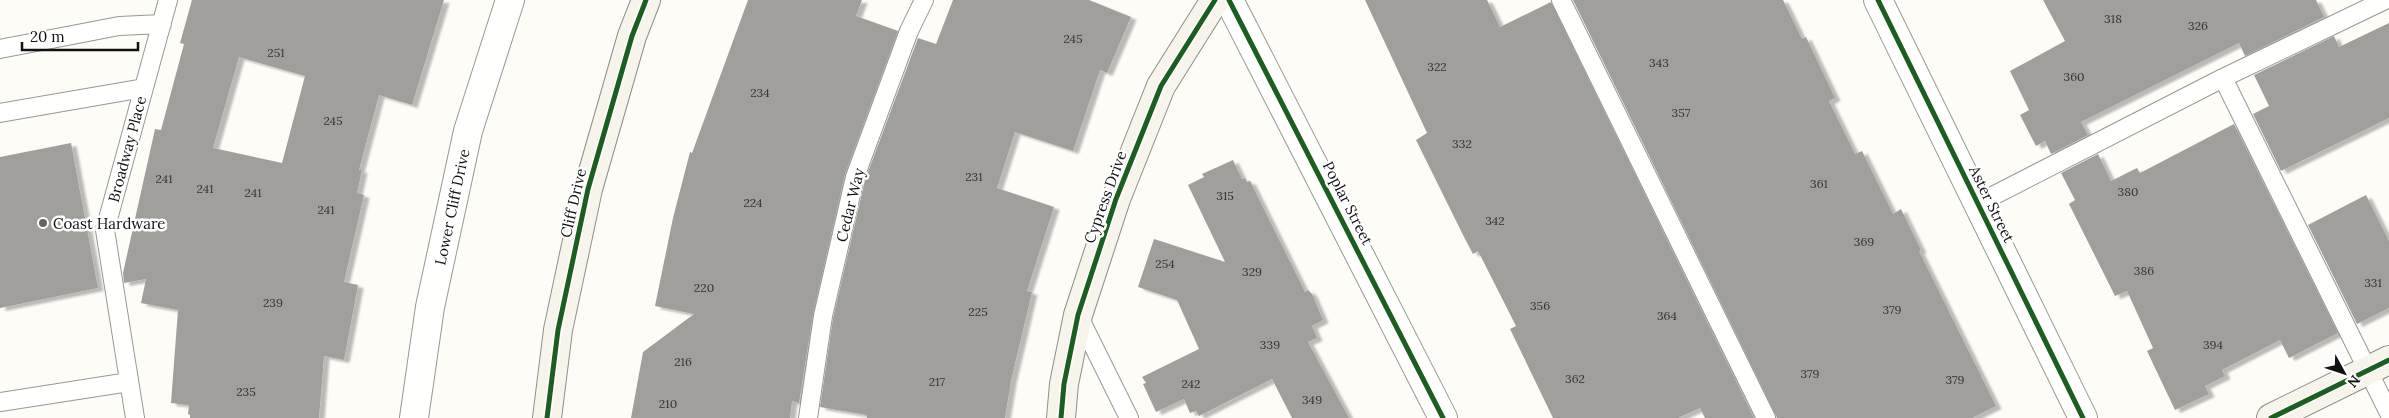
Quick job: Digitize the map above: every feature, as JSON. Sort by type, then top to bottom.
[{"type":"street","name":"Lower Cliff Drive","points":[[414,418],[430,307],[468,131],[510,0]]},
{"type":"street","name":"Cliff Drive","points":[[547,418],[558,330],[588,189],[632,36],[646,0]]},
{"type":"street","name":"Cypress Drive","points":[[1061,418],[1064,384],[1078,315],[1116,199],[1161,86],[1215,0]]},
{"type":"street","name":"Poplar Street","points":[[1229,0],[1442,418]]},
{"type":"street","name":"Aster Street","points":[[1878,0],[2083,418]]},
{"type":"street","points":[[2271,418],[2378,365]]},
{"type":"lane","name":"Broadway Place","points":[[135,418],[105,230],[168,0]]},
{"type":"lane","name":"Cedar Way","points":[[808,418],[823,316],[855,176],[909,31],[924,0]]},
{"type":"lane","points":[[1561,0],[1766,418]]},
{"type":"lane","points":[[1977,204],[2222,78],[2385,0]]},
{"type":"lane","points":[[0,49],[119,26],[162,24]]},
{"type":"lane","points":[[2222,78],[2378,365],[2389,413]]},
{"type":"lane","points":[[0,113],[144,88]]},
{"type":"lane","points":[[1078,315],[1129,418]]},
{"type":"lane","points":[[0,402],[130,382]]},
{"type":"building","points":[[192,0],[444,0],[412,105],[379,95],[359,170],[362,170],[357,193],[364,195],[344,282],[358,285],[344,360],[324,356],[319,418],[190,418],[188,414],[189,405],[171,403],[178,310],[141,303],[146,279],[124,283],[123,273],[155,129],[161,130],[184,44],[180,43]],"holes":[[[239,57],[305,76],[282,163],[213,148]]]},
{"type":"building","points":[[748,0],[862,0],[856,16],[898,31],[845,174],[813,314],[799,403],[792,401],[790,418],[631,418],[643,352],[694,314],[655,306],[673,218],[690,152],[692,153]]},
{"type":"building","points":[[953,0],[1089,0],[1131,17],[1107,73],[1100,70],[1073,151],[1015,132],[997,188],[1054,207],[1027,291],[1032,292],[1011,381],[1005,418],[867,418],[867,415],[820,407],[833,318],[865,180],[918,38],[936,44]]},
{"type":"building","points":[[1365,0],[1487,0],[1500,27],[1551,2],[1754,418],[1705,418],[1700,408],[1678,418],[1553,418],[1510,329],[1516,326],[1478,251],[1473,254],[1416,140],[1427,133]]},
{"type":"building","points":[[1573,0],[1783,0],[1802,39],[1806,37],[1835,98],[1829,101],[1855,154],[1862,151],[1893,214],[1901,209],[1921,250],[1919,251],[1996,406],[1972,418],[1777,418]]},
{"type":"building","points":[[2043,0],[2316,0],[2324,17],[2245,56],[2239,43],[2081,122],[2088,135],[2051,154],[2045,141],[2036,146],[2020,115],[2029,110],[2010,71],[2065,41]]},
{"type":"building","points":[[2389,23],[2389,118],[2281,171],[2253,114],[2269,106],[2254,75],[2334,36],[2339,47]]},
{"type":"building","points":[[2234,124],[2338,333],[2289,358],[2280,340],[2222,370],[2225,376],[2205,386],[2209,394],[2175,410],[2147,351],[2153,348],[2127,291],[2115,296],[2069,204],[2075,200],[2061,173],[2098,154],[2111,181],[2137,168],[2140,173]]},
{"type":"building","name":"Coast Hardware","points":[[71,143],[98,288],[0,308],[0,157]]},
{"type":"building","points":[[1233,160],[1242,179],[1245,178],[1247,182],[1250,181],[1305,292],[1308,290],[1312,294],[1323,320],[1312,326],[1317,338],[1308,342],[1349,418],[1292,418],[1272,379],[1199,416],[1196,411],[1190,413],[1184,399],[1156,412],[1143,384],[1146,383],[1142,377],[1199,349],[1177,300],[1138,287],[1154,239],[1225,262],[1188,185],[1204,177],[1202,174]]},
{"type":"building","points":[[2366,195],[2389,241],[2389,308],[2357,324],[2308,225]]},
{"type":"cycle path","points":[[547,418],[558,330],[588,189],[632,36],[646,0]]},
{"type":"cycle path","points":[[1061,418],[1064,384],[1078,315],[1116,199],[1161,86],[1215,0]]},
{"type":"cycle path","points":[[1229,0],[1443,418]]},
{"type":"cycle path","points":[[1878,0],[2083,418]]},
{"type":"cycle path","points":[[2271,418],[2389,360]]},
{"type":"place","name":"Coast Hardware","points":[[43,223]]}]
